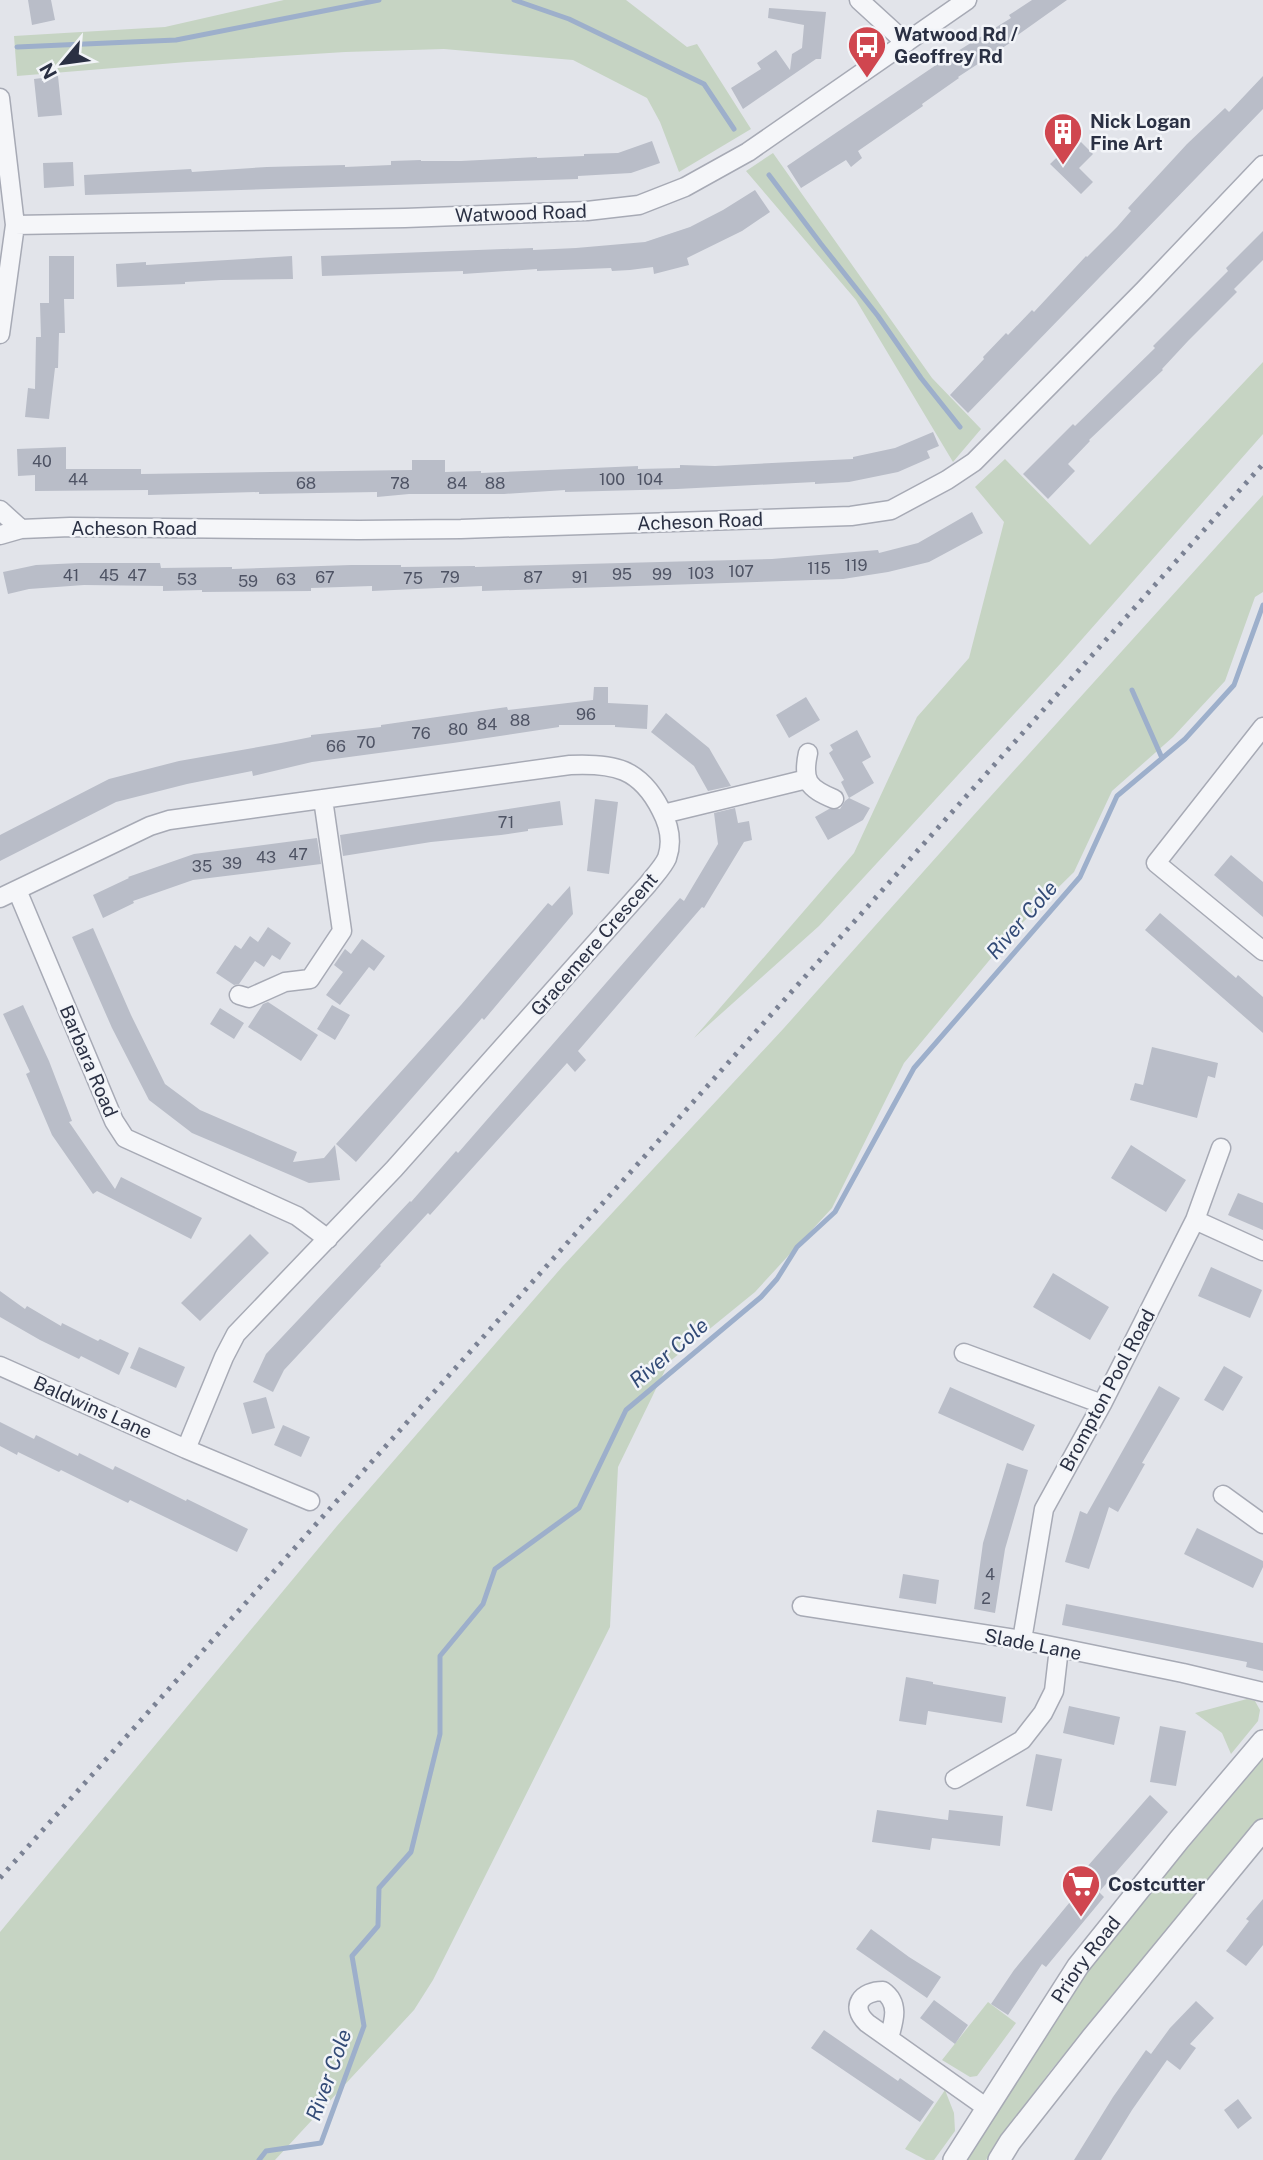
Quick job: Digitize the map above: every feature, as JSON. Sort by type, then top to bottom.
[{"type":"street","points":[[859,0],[906,43]]},
{"type":"street","name":"Watwood Road","points":[[15,225],[405,218],[587,211],[639,205],[685,187],[748,152],[967,0]]},
{"type":"street","points":[[0,98],[15,225],[0,334]]},
{"type":"street","name":"Acheson Road","points":[[0,535],[21,529],[461,529],[851,516],[891,510],[974,462],[1263,165]]},
{"type":"street","points":[[0,510],[21,529]]},
{"type":"street","points":[[1263,727],[1156,863],[1263,951]]},
{"type":"street","points":[[808,753],[805,767],[807,779],[817,792],[834,799]]},
{"type":"street","name":"Gracemere Crescent","points":[[0,898],[150,826],[169,820],[570,765],[598,764],[627,772],[639,779],[652,792],[669,828],[670,845],[666,860],[648,884],[394,1169],[236,1334],[186,1449]]},
{"type":"street","points":[[663,814],[807,779]]},
{"type":"street","points":[[239,995],[249,998],[285,982],[310,979],[342,931],[323,799]]},
{"type":"street","name":"Barbara Road","points":[[17,890],[114,1121],[125,1138],[297,1216],[328,1239]]},
{"type":"street","name":"Brompton Pool Road","points":[[1022,1640],[1044,1509],[1102,1404],[1195,1220],[1221,1148]]},
{"type":"street","points":[[1195,1220],[1263,1251]]},
{"type":"street","points":[[964,1353],[1102,1404]]},
{"type":"street","name":"Baldwins Lane","points":[[0,1366],[310,1501]]},
{"type":"street","points":[[1223,1495],[1263,1524]]},
{"type":"street","name":"Slade Lane","points":[[802,1606],[1022,1640],[1263,1692]]},
{"type":"street","points":[[955,1779],[1022,1740],[1043,1713],[1055,1691],[1059,1648]]},
{"type":"street","name":"Priory Road","points":[[954,2160],[1078,1966],[1263,1741]]},
{"type":"street","points":[[999,2160],[1091,2039],[1263,1830]]},
{"type":"street","points":[[889,2038],[987,2108]]},
{"type":"green space","points":[[284,0],[626,0],[687,47],[697,44],[751,129],[679,172],[660,122],[647,98],[573,60],[444,49],[345,52],[17,76],[14,36],[165,27]]},
{"type":"green space","points":[[773,153],[932,378],[981,429],[953,462],[856,300],[746,171]]},
{"type":"green space","points":[[1263,362],[1263,434],[1061,663],[819,926],[694,1038],[854,853],[917,717],[969,658],[1004,522],[975,487],[1005,459],[1090,545]]},
{"type":"green space","points":[[1263,495],[1263,592],[1255,597],[1225,681],[1173,737],[1112,791],[1074,872],[1012,933],[904,1063],[832,1208],[755,1292],[669,1362],[618,1467],[610,1627],[433,1980],[414,2010],[275,2160],[0,2160],[0,1932],[337,1526],[562,1267],[784,1028]]},
{"type":"green space","points":[[1247,1699],[1255,1701],[1260,1710],[1258,1721],[1231,1754],[1222,1733],[1195,1713]]},
{"type":"green space","points":[[1263,1759],[1263,1818],[1052,2069],[997,2141],[986,2160],[964,2160],[1081,1979],[1131,1915]]},
{"type":"green space","points":[[988,2002],[1016,2023],[977,2076],[970,2077],[942,2060]]},
{"type":"green space","points":[[945,2090],[954,2113],[955,2131],[934,2160],[926,2160],[905,2149]]},
{"type":"building","points":[[28,0],[51,0],[55,20],[32,25]]},
{"type":"building","points":[[1032,0],[1067,0],[858,151],[862,158],[851,167],[846,160],[801,188],[787,166],[945,59],[1011,18],[1009,15]]},
{"type":"building","points":[[769,8],[826,12],[821,59],[816,59],[743,109],[731,88],[761,69],[757,63],[776,50],[790,70],[792,54],[802,48],[804,25],[768,18]]},
{"type":"building","points":[[58,76],[62,115],[38,117],[34,79]]},
{"type":"building","points":[[1263,76],[1263,109],[968,413],[950,395],[983,357],[1032,310],[1034,312],[1117,227],[1131,211],[1128,208],[1187,144],[1225,108],[1229,112]]},
{"type":"building","points":[[1077,138],[1093,154],[1079,168],[1093,182],[1081,194],[1050,164]]},
{"type":"building","points":[[652,141],[660,163],[631,173],[578,176],[578,179],[85,195],[84,175],[191,169],[192,172],[267,167],[391,165],[391,161],[584,156],[618,153]]},
{"type":"building","points":[[73,162],[74,186],[44,188],[43,163]]},
{"type":"building","points":[[755,190],[770,212],[742,231],[687,258],[689,265],[654,274],[653,267],[612,271],[611,268],[537,269],[463,274],[463,271],[322,276],[321,256],[533,250],[645,242],[690,227]]},
{"type":"building","points":[[1263,231],[1263,260],[1234,289],[1237,292],[1163,370],[1089,440],[1068,464],[1075,471],[1048,499],[1023,474],[1155,348],[1153,346],[1228,271],[1226,268]]},
{"type":"building","points":[[49,256],[74,256],[74,299],[64,299],[65,333],[59,333],[58,368],[55,368],[49,419],[25,417],[28,388],[35,389],[36,337],[41,337],[40,303],[49,303]]},
{"type":"building","points":[[292,256],[293,279],[221,280],[117,287],[116,264],[146,262],[146,265]]},
{"type":"building","points":[[933,432],[939,446],[927,451],[930,458],[898,472],[849,482],[377,497],[377,492],[148,495],[148,490],[35,491],[35,475],[18,476],[17,449],[66,447],[66,469],[141,469],[141,474],[412,470],[412,460],[445,460],[445,472],[481,473],[638,466],[638,469],[680,468],[680,465],[715,466],[853,459],[895,448]]},
{"type":"building","points":[[972,512],[983,533],[929,562],[843,579],[482,591],[482,586],[372,591],[372,586],[311,588],[311,591],[202,592],[163,591],[163,586],[84,585],[29,589],[8,594],[3,572],[36,565],[79,563],[160,563],[161,568],[232,569],[351,565],[475,567],[772,559],[878,550],[879,553],[918,543]]},
{"type":"building","points":[[594,687],[608,687],[608,703],[648,705],[647,729],[615,725],[559,725],[312,762],[253,776],[252,771],[187,784],[116,802],[0,861],[0,835],[109,779],[179,761],[311,735],[507,707],[508,710],[593,700]]},
{"type":"building","points":[[806,697],[820,720],[789,738],[776,715]]},
{"type":"building","points":[[666,713],[709,748],[731,786],[708,791],[694,766],[651,732]]},
{"type":"building","points":[[857,730],[871,757],[862,762],[874,783],[849,798],[841,782],[844,780],[829,753],[833,750],[830,745]]},
{"type":"building","points":[[849,798],[870,808],[863,820],[828,840],[815,817],[829,809],[840,809]]},
{"type":"building","points":[[595,799],[618,802],[609,874],[587,871]]},
{"type":"building","points":[[560,801],[563,825],[343,856],[340,835]]},
{"type":"building","points":[[735,808],[738,823],[749,821],[752,840],[744,842],[704,908],[702,907],[578,1051],[586,1060],[575,1072],[567,1063],[430,1215],[428,1213],[284,1370],[273,1392],[253,1382],[266,1354],[456,1151],[458,1153],[680,898],[684,901],[718,844],[714,813]]},
{"type":"building","points":[[317,838],[321,864],[193,880],[133,901],[134,903],[103,918],[93,895],[128,877],[194,854]]},
{"type":"building","points":[[1231,855],[1263,882],[1263,917],[1214,875]]},
{"type":"building","points":[[570,886],[573,914],[484,1020],[482,1018],[356,1162],[336,1144],[548,903],[552,906]]},
{"type":"building","points":[[1160,913],[1236,978],[1238,975],[1263,997],[1263,1033],[1145,930]]},
{"type":"building","points":[[268,927],[291,943],[280,960],[272,955],[264,967],[255,961],[239,984],[234,985],[216,973],[235,945],[241,949],[250,936],[258,942]]},
{"type":"building","points":[[93,928],[165,1084],[200,1110],[297,1152],[293,1162],[324,1158],[335,1145],[340,1180],[309,1183],[192,1133],[149,1100],[112,1028],[72,937]]},
{"type":"building","points":[[362,939],[385,956],[374,971],[369,967],[340,1005],[326,995],[343,972],[334,965],[345,949],[351,954]]},
{"type":"building","points":[[268,1002],[318,1035],[301,1061],[248,1027],[263,1004]]},
{"type":"building","points":[[23,1005],[49,1061],[72,1121],[69,1122],[115,1189],[121,1177],[202,1218],[191,1239],[97,1191],[93,1194],[52,1135],[26,1074],[30,1072],[3,1014]]},
{"type":"building","points":[[332,1005],[350,1015],[335,1040],[317,1029]]},
{"type":"building","points":[[220,1008],[244,1023],[234,1039],[210,1024]]},
{"type":"building","points":[[1152,1047],[1218,1063],[1215,1078],[1208,1076],[1197,1118],[1130,1100],[1135,1083],[1143,1085]]},
{"type":"building","points":[[1131,1145],[1186,1180],[1166,1212],[1111,1178]]},
{"type":"building","points":[[1238,1193],[1263,1203],[1263,1230],[1228,1215]]},
{"type":"building","points":[[250,1234],[269,1253],[200,1321],[181,1303]]},
{"type":"building","points":[[1211,1267],[1262,1290],[1250,1318],[1198,1296]]},
{"type":"building","points":[[1053,1273],[1109,1307],[1090,1340],[1033,1307]]},
{"type":"building","points":[[0,1291],[25,1309],[27,1306],[61,1326],[62,1323],[129,1353],[119,1375],[40,1340],[0,1317]]},
{"type":"building","points":[[139,1347],[185,1367],[176,1388],[130,1368]]},
{"type":"building","points":[[1224,1366],[1243,1377],[1223,1411],[1204,1400]]},
{"type":"building","points":[[1159,1386],[1180,1398],[1142,1463],[1145,1464],[1118,1512],[1109,1507],[1089,1569],[1065,1562],[1080,1511],[1087,1514]]},
{"type":"building","points":[[950,1387],[1035,1425],[1023,1451],[938,1413]]},
{"type":"building","points":[[266,1397],[275,1428],[252,1434],[243,1403]]},
{"type":"building","points":[[0,1422],[34,1439],[36,1435],[78,1456],[79,1453],[113,1470],[115,1466],[248,1529],[237,1552],[130,1500],[128,1503],[61,1470],[59,1472],[0,1446]]},
{"type":"building","points":[[283,1425],[310,1437],[301,1457],[274,1445]]},
{"type":"building","points":[[1007,1463],[1028,1470],[1005,1549],[995,1613],[974,1609],[983,1543]]},
{"type":"building","points":[[1197,1528],[1263,1561],[1253,1588],[1184,1554]]},
{"type":"building","points":[[903,1574],[939,1580],[936,1604],[899,1598]]},
{"type":"building","points":[[1066,1604],[1263,1643],[1263,1671],[1246,1667],[1247,1662],[1062,1625]]},
{"type":"building","points":[[906,1677],[1006,1697],[1002,1723],[928,1711],[926,1725],[899,1721]]},
{"type":"building","points":[[1069,1706],[1120,1717],[1114,1745],[1063,1733]]},
{"type":"building","points":[[1160,1726],[1186,1731],[1176,1786],[1150,1782]]},
{"type":"building","points":[[1036,1754],[1062,1759],[1052,1811],[1026,1806]]},
{"type":"building","points":[[1150,1795],[1168,1812],[1099,1892],[1104,1897],[1046,1967],[1042,1964],[1008,2015],[991,2004],[1014,1970],[1093,1874],[1086,1868]]},
{"type":"building","points":[[877,1810],[948,1820],[949,1810],[1003,1816],[1000,1846],[932,1838],[930,1850],[872,1842]]},
{"type":"building","points":[[1263,1899],[1263,1945],[1246,1966],[1226,1951],[1249,1921],[1246,1919]]},
{"type":"building","points":[[871,1929],[941,1977],[927,1998],[856,1949]]},
{"type":"building","points":[[934,2000],[968,2025],[955,2044],[920,2018]]},
{"type":"building","points":[[1196,2001],[1214,2018],[1190,2044],[1196,2048],[1180,2070],[1167,2060],[1101,2160],[1074,2160],[1146,2050],[1151,2054],[1170,2028]]},
{"type":"building","points":[[824,2030],[898,2081],[900,2078],[934,2102],[920,2122],[811,2048]]},
{"type":"building","points":[[1238,2099],[1252,2118],[1238,2129],[1224,2110]]},
{"type":"waterway","points":[[17,47],[176,40],[379,0]]},
{"type":"waterway","points":[[514,0],[569,19],[704,84],[734,129]]},
{"type":"waterway","points":[[769,175],[960,427]]},
{"type":"waterway","name":"River Cole","points":[[259,2160],[266,2151],[321,2143],[364,2026],[352,1956],[378,1926],[379,1888],[411,1852],[440,1734],[440,1656],[483,1604],[495,1569],[579,1508],[626,1410],[761,1297],[777,1279],[797,1247],[835,1212],[914,1068],[1080,877],[1117,796],[1185,739],[1234,685],[1263,605]]},
{"type":"waterway","points":[[1132,690],[1162,758]]},
{"type":"railway","points":[[0,1878],[1263,464]]},
{"type":"place","name":"Watwood Rd / Geoffrey Rd","points":[[867,79]]},
{"type":"place","name":"Nick Logan Fine Art","points":[[1063,166]]},
{"type":"place","name":"Costcutter","points":[[1081,1918]]}]
